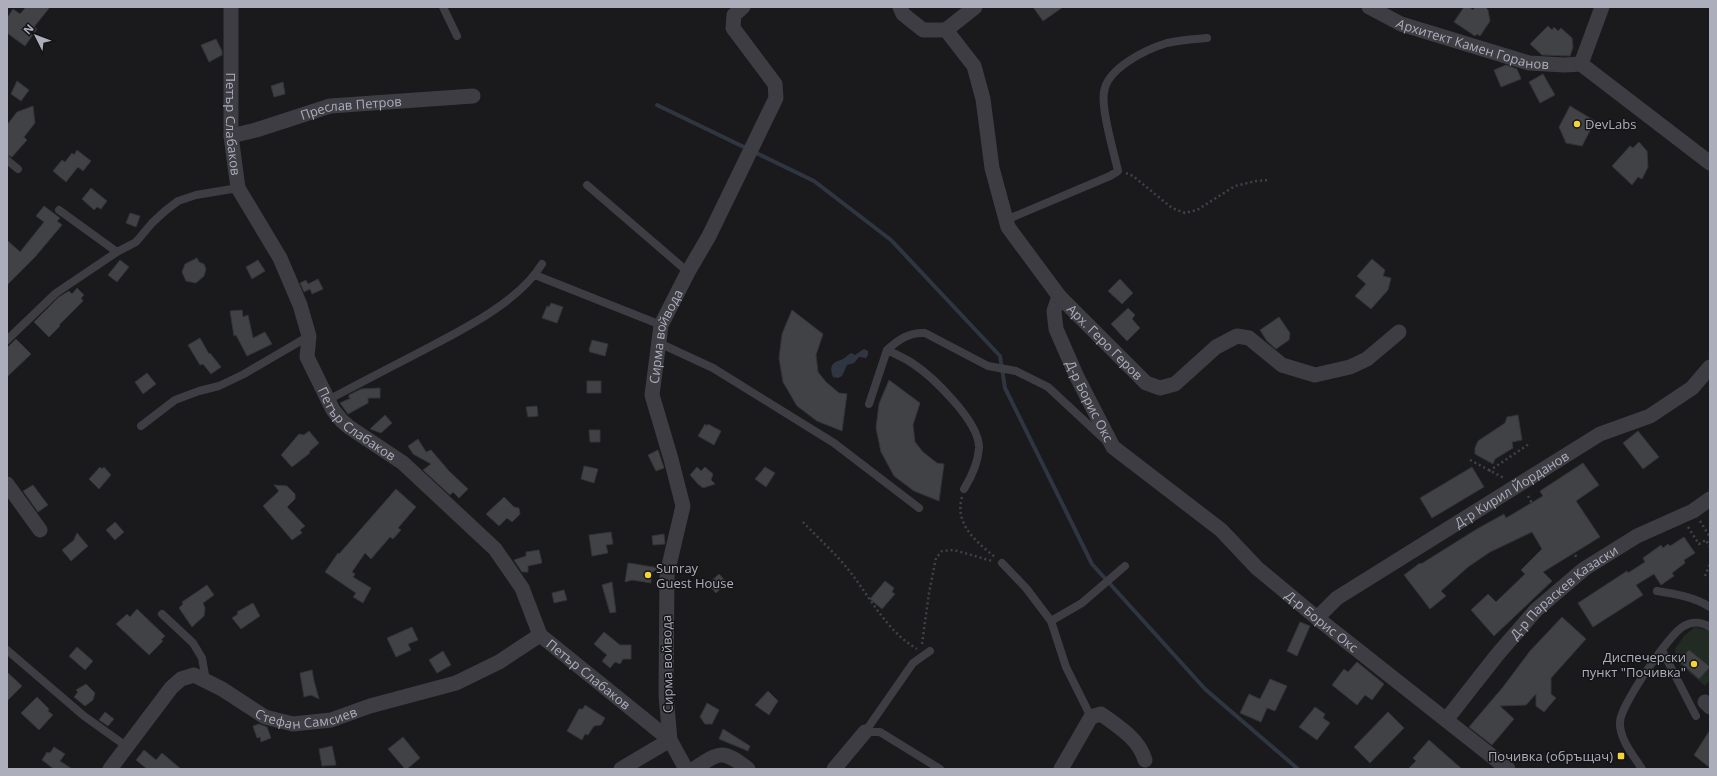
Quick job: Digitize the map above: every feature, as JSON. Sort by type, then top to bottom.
[{"type":"street","name":"Петър Слабаков","points":[[231,7],[231,136],[238,188],[280,258],[300,305],[309,336],[307,357],[333,410],[342,421],[403,463],[495,549],[522,588],[540,636],[670,740]]},
{"type":"street","points":[[900,7],[903,14],[923,30],[946,30],[975,7]]},
{"type":"street","name":"Архитект Камен Горанов","points":[[1370,7],[1401,24],[1528,63],[1566,65],[1581,64]]},
{"type":"street","points":[[1602,7],[1581,64],[1709,162]]},
{"type":"street","name":"Сирма войвода","points":[[686,769],[670,740],[666,695],[667,574],[683,506],[672,458],[652,395],[661,325],[688,272],[709,236],[776,98],[775,84],[733,28],[738,11]]},
{"type":"street","points":[[946,30],[974,66],[983,99],[992,168],[1008,227],[1059,296]]},
{"type":"street","name":"Преслав Петров","points":[[231,136],[256,130],[330,106],[473,96]]},
{"type":"street","name":"Арх. Геро Геров","points":[[1059,296],[1146,383],[1160,388],[1175,384],[1216,347],[1237,336],[1249,338],[1282,365],[1315,375],[1350,367],[1367,359],[1399,332]]},
{"type":"street","name":"Д-р Борис Окс","points":[[1059,296],[1054,311],[1056,329],[1080,384],[1113,447],[1221,530],[1257,568],[1316,618],[1508,769]]},
{"type":"street","name":"Д-р Кирил Йорданов","points":[[1316,618],[1337,598],[1600,434],[1650,416],[1692,388],[1710,367]]},
{"type":"street","points":[[7,484],[40,530]]},
{"type":"street","name":"Д-р Параскев Казаски","points":[[1446,720],[1536,610],[1584,568],[1637,536],[1687,514],[1710,499]]},
{"type":"street","name":"Стефан Самсиев","points":[[110,769],[171,688],[180,679],[194,676],[206,681],[265,717],[293,724],[331,720],[370,706],[456,683],[499,662],[540,636]]},
{"type":"street","points":[[1061,769],[1091,717],[1101,714],[1125,732],[1142,750],[1146,765]]},
{"type":"street","points":[[834,769],[865,732]]},
{"type":"street","points":[[620,769],[670,740]]},
{"type":"street","points":[[694,769],[710,758],[720,754],[731,756],[748,769]]},
{"type":"lane","points":[[443,7],[457,36]]},
{"type":"lane","points":[[1006,220],[1110,176],[1118,171],[1106,114],[1104,91],[1113,74],[1135,56],[1167,43],[1207,38]]},
{"type":"lane","points":[[7,160],[18,169]]},
{"type":"lane","points":[[587,185],[688,272]]},
{"type":"lane","points":[[7,340],[56,292],[117,252],[136,242],[152,223],[178,201],[204,194],[238,188]]},
{"type":"lane","points":[[59,210],[117,252]]},
{"type":"lane","points":[[328,400],[470,325],[501,304],[536,275],[542,264]]},
{"type":"lane","points":[[536,275],[661,325]]},
{"type":"lane","points":[[869,404],[887,350],[899,339],[916,332],[925,333],[988,366],[1016,371],[1048,387],[1113,447]]},
{"type":"lane","points":[[141,426],[175,400],[199,391],[219,386],[244,374],[309,336]]},
{"type":"lane","points":[[659,343],[713,368],[834,443],[919,508]]},
{"type":"lane","points":[[887,350],[912,363],[944,390],[964,413],[975,430],[979,447],[976,465],[964,488]]},
{"type":"lane","points":[[1002,563],[1026,588],[1051,621],[1066,668],[1091,717]]},
{"type":"lane","points":[[1051,621],[1082,603],[1125,566]]},
{"type":"lane","points":[[1657,591],[1676,594],[1701,602],[1710,607]]},
{"type":"lane","points":[[162,614],[193,643],[202,658],[206,681]]},
{"type":"lane","points":[[1642,769],[1622,736],[1620,722],[1623,711],[1632,695],[1674,633],[1685,625],[1693,622],[1710,627]]},
{"type":"lane","points":[[7,650],[84,716],[126,746]]},
{"type":"lane","points":[[1662,650],[1696,716]]},
{"type":"lane","points":[[865,732],[913,663],[930,651]]},
{"type":"lane","points":[[865,732],[880,732],[940,769]]},
{"type":"path","points":[[1118,171],[1133,176],[1172,208],[1185,213],[1197,210],[1235,186],[1256,181],[1270,180]]},
{"type":"path","points":[[1488,471],[1529,444]]},
{"type":"path","points":[[1470,460],[1509,481]]},
{"type":"path","points":[[964,488],[959,507],[965,528],[1002,563]]},
{"type":"path","points":[[1528,496],[1532,503]]},
{"type":"path","points":[[1540,505],[1550,522]]},
{"type":"path","points":[[1687,514],[1710,538]]},
{"type":"path","points":[[1687,514],[1699,544],[1706,540],[1710,547]]},
{"type":"path","points":[[1533,533],[1553,520],[1572,552]]},
{"type":"path","points":[[803,522],[846,568],[889,626],[903,640],[919,650],[923,641],[929,593],[936,558],[942,551],[954,550],[1002,563]]},
{"type":"path","points":[[1705,576],[1710,564]]},
{"type":"shaded area","points":[[864,349],[868,351],[866,358],[859,357],[854,363],[847,365],[842,376],[838,378],[833,377],[831,370],[834,363],[851,353],[855,355]]},
{"type":"shaded area","points":[[1695,627],[1710,631],[1710,680],[1705,686],[1676,661],[1675,649],[1684,636]]},
{"type":"building","points":[[26,7],[50,7],[34,27],[37,29],[25,46],[7,33],[7,18],[13,9],[20,14]]},
{"type":"building","points":[[1033,7],[1063,7],[1043,21]]},
{"type":"building","points":[[1464,7],[1469,7],[1473,10],[1475,7],[1485,7],[1488,10],[1490,21],[1480,36],[1477,34],[1475,36],[1454,22]]},
{"type":"building","points":[[1548,26],[1552,30],[1554,27],[1558,31],[1561,28],[1572,38],[1573,47],[1570,56],[1542,55],[1530,44]]},
{"type":"building","points":[[216,39],[222,51],[222,55],[209,62],[201,45]]},
{"type":"building","points":[[1506,65],[1517,69],[1521,79],[1501,87],[1494,70]]},
{"type":"building","points":[[1543,74],[1555,95],[1540,103],[1529,82]]},
{"type":"building","points":[[17,81],[29,90],[21,101],[11,94]]},
{"type":"building","points":[[283,82],[285,94],[274,97],[271,86]]},
{"type":"building","points":[[33,106],[35,123],[24,137],[27,140],[12,157],[7,155],[7,125],[17,112]]},
{"type":"building","name":"DevLabs","points":[[1570,106],[1595,121],[1582,146],[1566,143],[1559,127]]},
{"type":"building","points":[[1639,142],[1647,151],[1648,167],[1642,179],[1638,177],[1632,185],[1612,166],[1630,146],[1633,148]]},
{"type":"building","points":[[77,150],[91,161],[83,171],[78,167],[66,182],[53,171],[62,160],[65,162],[72,153],[74,155]]},
{"type":"building","points":[[91,188],[107,201],[101,209],[97,207],[94,210],[82,199]]},
{"type":"building","points":[[44,206],[60,218],[57,221],[62,225],[35,257],[7,285],[7,240],[20,252],[44,222],[36,216]]},
{"type":"building","points":[[130,213],[140,216],[136,227],[126,223]]},
{"type":"building","points":[[197,258],[199,262],[204,264],[206,269],[204,276],[196,283],[186,281],[182,272],[185,264]]},
{"type":"building","points":[[1372,259],[1385,270],[1383,276],[1391,278],[1388,290],[1371,309],[1355,296],[1366,284],[1357,276]]},
{"type":"building","points":[[120,260],[129,267],[117,282],[108,275]]},
{"type":"building","points":[[258,260],[265,271],[252,279],[246,267]]},
{"type":"building","points":[[318,279],[323,289],[312,294],[310,289],[304,292],[300,283],[306,280],[308,284]]},
{"type":"building","points":[[1120,279],[1133,293],[1122,304],[1108,291]]},
{"type":"building","points":[[77,288],[84,295],[81,298],[83,301],[49,337],[34,322],[59,297],[69,291],[72,294]]},
{"type":"building","points":[[551,303],[563,307],[557,323],[542,318],[547,306],[549,307]]},
{"type":"building","points":[[1128,308],[1135,315],[1132,319],[1140,328],[1127,341],[1111,324]]},
{"type":"building","points":[[242,310],[243,317],[248,315],[253,338],[265,332],[272,344],[247,356],[236,335],[234,336],[230,311]]},
{"type":"building","points":[[792,310],[823,334],[816,355],[818,372],[826,382],[839,393],[847,394],[842,431],[817,421],[797,406],[783,382],[779,358],[782,334]]},
{"type":"building","points":[[1279,317],[1290,333],[1289,340],[1276,349],[1267,341],[1260,330]]},
{"type":"building","points":[[200,338],[209,354],[210,353],[221,367],[211,374],[203,364],[200,365],[188,345]]},
{"type":"building","points":[[16,339],[31,354],[7,377],[7,348]]},
{"type":"building","points":[[592,340],[608,344],[605,356],[590,352],[589,350]]},
{"type":"building","points":[[147,373],[156,384],[143,394],[135,382]]},
{"type":"building","points":[[889,380],[920,403],[913,425],[915,442],[923,452],[937,463],[944,464],[939,501],[914,491],[894,476],[881,452],[876,428],[879,404]]},
{"type":"building","points":[[587,381],[601,381],[601,393],[587,393]]},
{"type":"building","points":[[380,388],[380,398],[368,398],[368,403],[348,414],[340,403],[351,398],[349,398],[349,395],[361,389]]},
{"type":"building","points":[[537,406],[538,416],[528,417],[526,407]]},
{"type":"building","points":[[385,415],[392,423],[381,433],[370,429]]},
{"type":"building","points":[[1518,415],[1522,440],[1512,442],[1513,448],[1495,459],[1493,464],[1475,454],[1475,448],[1478,441],[1505,423],[1507,417]]},
{"type":"building","points":[[705,424],[707,426],[708,424],[721,431],[714,445],[698,436]]},
{"type":"building","points":[[589,430],[600,430],[600,442],[590,442]]},
{"type":"building","points":[[309,431],[319,443],[309,452],[310,453],[292,467],[281,455],[299,434],[304,435]]},
{"type":"building","points":[[1638,431],[1659,457],[1643,469],[1623,443]]},
{"type":"building","points":[[418,439],[426,452],[431,450],[449,471],[468,489],[459,498],[453,492],[450,495],[423,470],[431,464],[413,454],[408,446]]},
{"type":"building","points":[[658,450],[664,468],[656,471],[648,455]]},
{"type":"building","points":[[1583,463],[1599,485],[1576,501],[1600,537],[1543,572],[1552,581],[1494,636],[1471,610],[1488,594],[1496,602],[1525,574],[1521,570],[1542,549],[1532,532],[1490,552],[1468,567],[1441,591],[1446,596],[1430,609],[1404,575],[1420,563],[1421,564],[1477,529],[1504,514],[1506,518],[1543,496],[1540,491]]},
{"type":"building","points":[[584,466],[598,469],[594,483],[581,479]]},
{"type":"building","points":[[100,467],[102,469],[104,467],[111,475],[99,489],[89,479]]},
{"type":"building","points":[[697,467],[701,471],[705,467],[713,474],[711,480],[715,484],[703,488],[698,484],[690,475]]},
{"type":"building","points":[[765,467],[775,473],[766,487],[755,479]]},
{"type":"building","points":[[1472,467],[1484,487],[1432,518],[1420,498]]},
{"type":"building","points":[[33,485],[48,505],[38,512],[23,491]]},
{"type":"building","points":[[274,485],[287,486],[295,494],[295,499],[287,507],[305,526],[300,530],[302,533],[292,540],[263,506],[279,491]]},
{"type":"building","points":[[396,489],[416,507],[398,528],[401,530],[393,539],[390,537],[371,559],[365,553],[352,572],[355,574],[353,577],[371,588],[363,603],[353,597],[356,593],[325,572],[338,553],[339,554]]},
{"type":"building","points":[[504,497],[514,507],[519,508],[520,514],[512,522],[507,518],[499,526],[486,514]]},
{"type":"building","points":[[115,522],[124,532],[115,540],[106,530]]},
{"type":"building","points":[[611,532],[613,544],[606,545],[608,553],[592,556],[589,535]]},
{"type":"building","points":[[77,533],[88,546],[71,561],[62,550],[74,540]]},
{"type":"building","points":[[664,534],[665,544],[653,545],[652,536]]},
{"type":"building","points":[[1684,537],[1695,553],[1684,560],[1685,563],[1672,573],[1674,576],[1661,585],[1654,574],[1636,585],[1643,595],[1593,627],[1578,603],[1627,571],[1628,573],[1645,562],[1643,558],[1661,545],[1663,548],[1668,544],[1670,546]]},
{"type":"building","points":[[539,550],[542,563],[528,566],[528,572],[522,572],[514,560],[526,556],[526,552]]},
{"type":"building","points":[[628,563],[659,568],[651,573],[651,583],[632,580],[625,582]]},
{"type":"building","points":[[719,574],[727,583],[716,593],[708,584]]},
{"type":"building","points":[[885,581],[894,588],[892,592],[895,594],[882,609],[870,599]]},
{"type":"building","points":[[612,582],[616,612],[610,613],[602,585]]},
{"type":"building","points":[[207,585],[214,595],[203,603],[205,608],[204,616],[192,627],[179,608],[183,604],[182,602]]},
{"type":"building","points":[[564,590],[567,600],[554,603],[552,593]]},
{"type":"building","points":[[253,603],[260,616],[241,629],[232,618],[238,614],[237,612]]},
{"type":"building","points":[[137,609],[165,636],[161,640],[163,641],[149,655],[116,624],[127,614],[130,617]]},
{"type":"building","points":[[1562,617],[1586,639],[1551,678],[1551,694],[1556,698],[1544,712],[1536,706],[1536,694],[1526,705],[1500,706],[1514,719],[1492,745],[1469,727],[1503,687],[1530,651]]},
{"type":"building","points":[[1300,622],[1310,626],[1297,656],[1287,651]]},
{"type":"building","points":[[412,627],[418,640],[408,644],[411,650],[396,657],[387,638]]},
{"type":"building","points":[[604,632],[620,645],[631,645],[631,659],[623,659],[620,664],[615,662],[610,668],[602,661],[607,655],[594,644]]},
{"type":"building","points":[[77,647],[93,661],[85,670],[69,656]]},
{"type":"building","name":"Диспечерски пункт \"Почивка\"","points":[[1689,650],[1710,667],[1699,679],[1679,661]]},
{"type":"building","points":[[443,651],[451,665],[437,673],[429,660]]},
{"type":"building","points":[[1357,662],[1384,684],[1372,700],[1365,695],[1357,705],[1332,685],[1344,669],[1348,672]]},
{"type":"building","points":[[312,670],[319,699],[311,695],[304,697],[300,673]]},
{"type":"building","points":[[7,672],[22,686],[7,701]]},
{"type":"building","points":[[1270,679],[1287,686],[1275,711],[1267,708],[1261,722],[1240,713],[1249,694],[1260,699]]},
{"type":"building","points":[[86,684],[95,693],[93,700],[85,706],[74,697],[78,692],[76,690]]},
{"type":"building","points":[[768,691],[778,701],[769,715],[755,705]]},
{"type":"building","points":[[37,697],[53,715],[39,730],[21,713]]},
{"type":"building","points":[[707,703],[719,710],[712,724],[705,724],[700,717]]},
{"type":"building","points":[[585,705],[605,718],[601,725],[594,726],[588,735],[585,734],[582,740],[567,731],[579,709],[583,709]]},
{"type":"building","points":[[1315,707],[1325,714],[1323,718],[1330,723],[1317,740],[1299,727]]},
{"type":"building","points":[[105,712],[114,719],[108,726],[99,720]]},
{"type":"building","points":[[1388,712],[1404,728],[1370,763],[1354,747]]},
{"type":"building","points":[[259,724],[267,727],[271,738],[261,742],[260,737],[257,738],[253,726]]},
{"type":"building","points":[[723,729],[750,746],[748,751],[719,739]]},
{"type":"building","points":[[1710,730],[1710,768],[1694,755]]},
{"type":"building","points":[[403,737],[420,758],[407,769],[405,769],[388,749]]},
{"type":"building","points":[[1429,740],[1462,769],[1408,769],[1416,761],[1413,758]]},
{"type":"building","points":[[332,746],[336,765],[322,766],[319,749]]},
{"type":"building","points":[[54,747],[65,754],[60,761],[72,769],[54,769],[42,760],[47,752],[50,753]]},
{"type":"building","points":[[144,750],[156,760],[162,753],[181,769],[147,769],[136,760]]},
{"type":"waterway","points":[[657,105],[814,181],[891,240],[1000,356],[1005,388],[1092,564],[1205,689],[1298,769]]},
{"type":"place","name":"DevLabs","points":[[1577,124]]},
{"type":"place","name":"Sunray Guest House","points":[[648,575]]},
{"type":"place","name":"Диспечерски пункт \"Почивка\"","points":[[1694,664]]},
{"type":"place","name":"Почивка (обръщач)","points":[[1621,756]]}]
